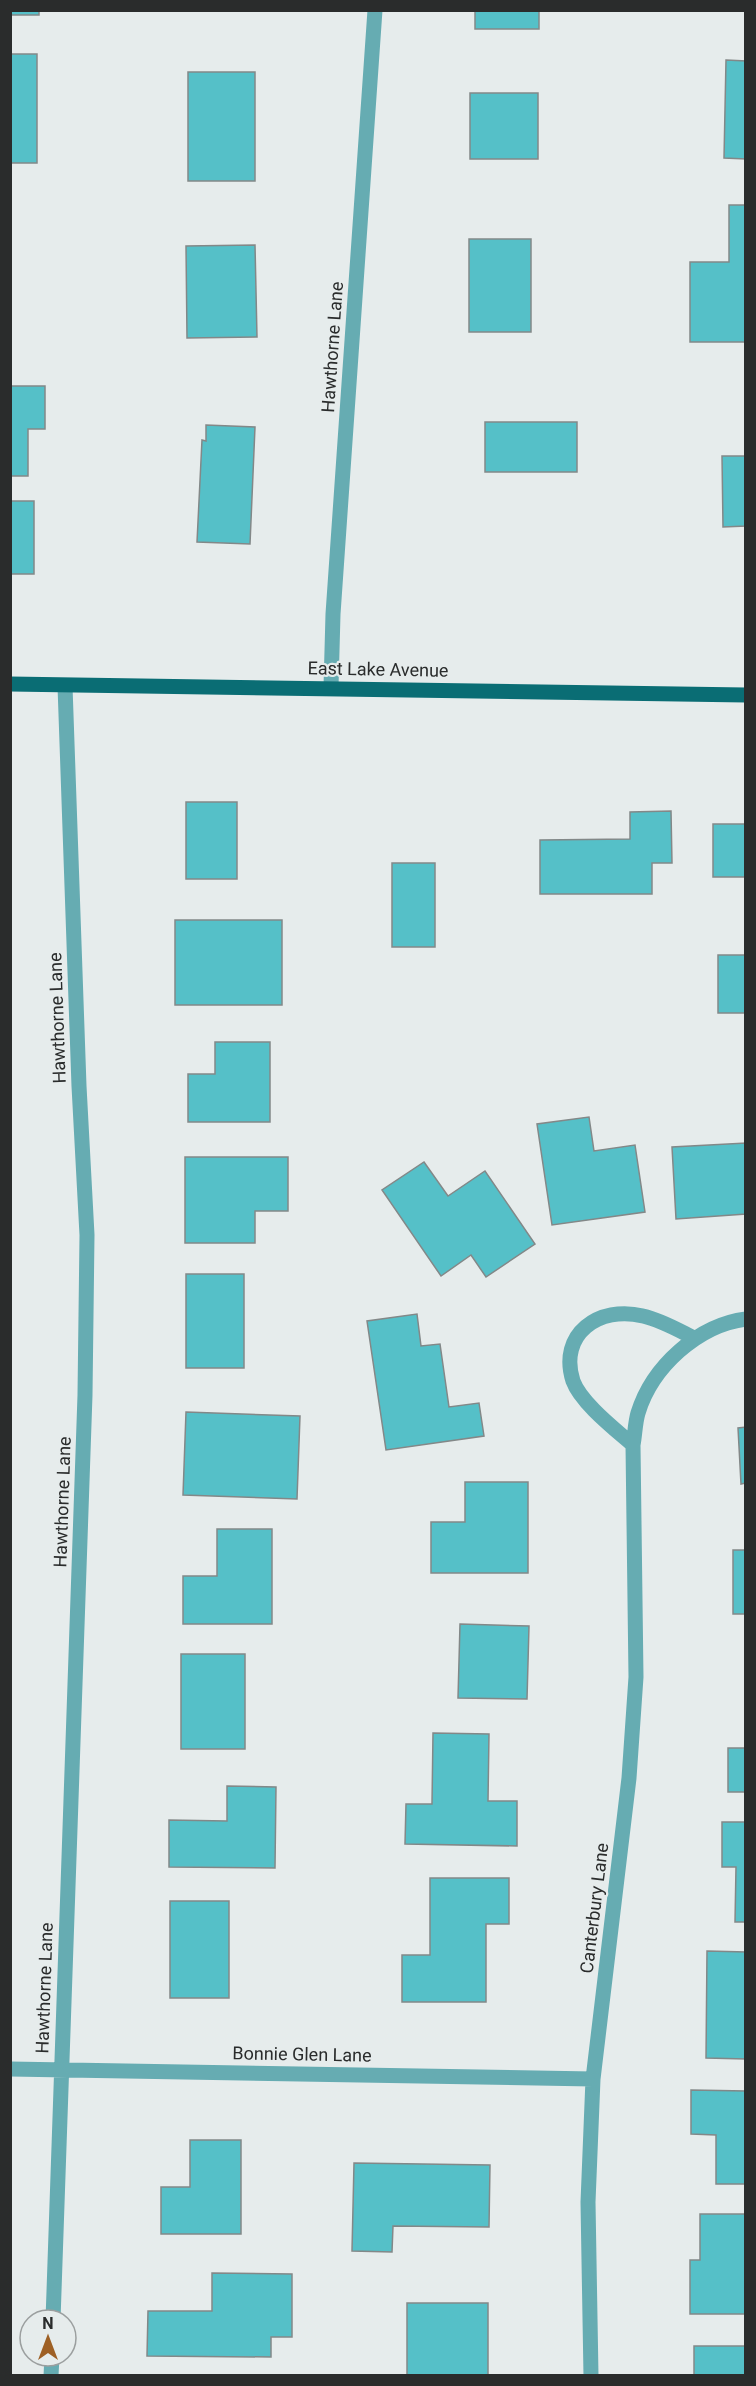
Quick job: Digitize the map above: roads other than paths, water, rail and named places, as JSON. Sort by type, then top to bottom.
[{"type":"main road","name":"East Lake Avenue","points":[[10,684],[746,695]]},
{"type":"street","name":"Hawthorne Lane","points":[[331,687],[333,614],[375,10]]},
{"type":"street","name":"Hawthorne Lane","points":[[53,2308],[86,1395],[87,1235],[79,1086],[65,686]]},
{"type":"street","points":[[633,1445],[604,1420],[574,1383],[569,1360],[573,1342],[597,1318],[616,1315],[642,1315],[694,1338]]},
{"type":"street","name":"Canterbury Lane","points":[[591,2376],[588,2202],[593,2079],[629,1778],[636,1677],[633,1445],[639,1412],[654,1381],[673,1357],[694,1338],[733,1320],[746,1318]]},
{"type":"street","name":"Bonnie Glen Lane","points":[[10,2069],[593,2079]]}]
